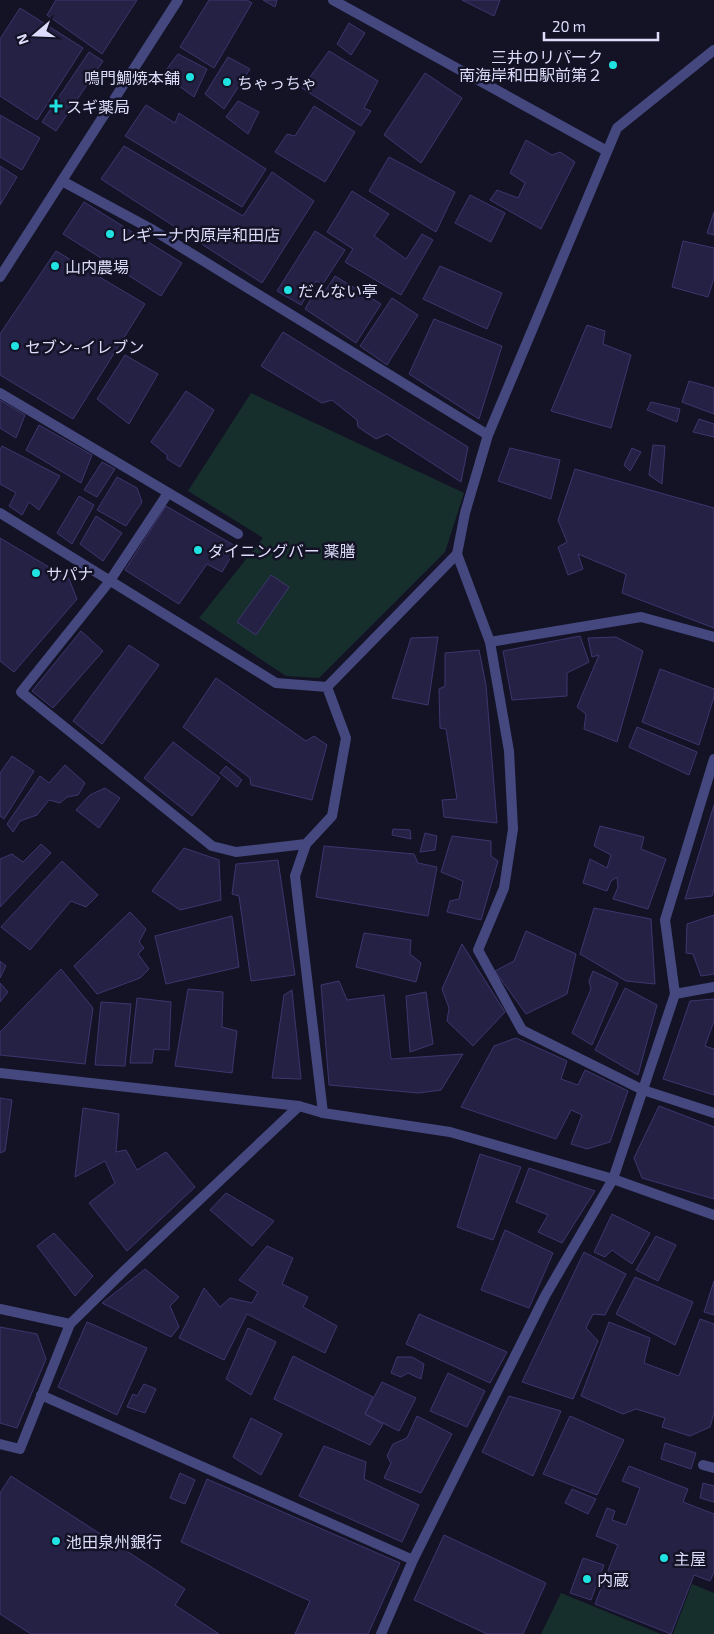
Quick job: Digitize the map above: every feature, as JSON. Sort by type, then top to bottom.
[{"type":"street","points":[[0,277],[178,0]]},
{"type":"street","points":[[333,0],[607,151]]},
{"type":"street","points":[[714,50],[617,128],[488,435],[464,513],[457,554],[490,642],[509,751],[513,829],[504,888],[478,950],[522,1030],[643,1090],[714,1113]]},
{"type":"street","points":[[62,181],[154,230],[488,435]]},
{"type":"street","points":[[0,393],[238,534]]},
{"type":"street","points":[[168,493],[109,582],[21,692],[212,846],[236,852],[306,844]]},
{"type":"street","points":[[0,513],[109,582],[276,683],[327,687]]},
{"type":"street","points":[[327,687],[457,554]]},
{"type":"street","points":[[490,642],[641,617],[714,637]]},
{"type":"street","points":[[323,1113],[295,876],[306,844],[332,816],[346,738],[327,687]]},
{"type":"street","points":[[381,1634],[413,1560],[545,1296],[612,1179],[675,994],[665,920],[714,759]]},
{"type":"street","points":[[675,994],[714,987]]},
{"type":"street","points":[[0,1073],[299,1106],[323,1113],[450,1132],[612,1179],[714,1215]]},
{"type":"street","points":[[0,1444],[20,1449],[70,1324],[299,1106]]},
{"type":"street","points":[[0,1310],[70,1324]]},
{"type":"street","points":[[41,1395],[413,1560]]},
{"type":"street","points":[[703,1465],[714,1468]]},
{"type":"green space","points":[[251,393],[464,493],[445,552],[319,678],[286,676],[199,618],[263,538],[188,491]]},
{"type":"green space","points":[[692,1584],[714,1593],[714,1634],[673,1634]]},
{"type":"green space","points":[[561,1593],[661,1634],[541,1634]]},
{"type":"building","points":[[56,0],[137,0],[102,54],[47,15]]},
{"type":"building","points":[[209,0],[247,0],[252,3],[214,68],[180,47]]},
{"type":"building","points":[[263,0],[277,0],[275,7]]},
{"type":"building","points":[[462,0],[500,0],[494,16]]},
{"type":"building","points":[[20,8],[83,48],[37,120],[0,96],[0,39]]},
{"type":"building","points":[[349,23],[365,33],[351,55],[337,44]]},
{"type":"building","points":[[329,51],[378,81],[364,108],[371,111],[361,126],[302,88]]},
{"type":"building","points":[[89,52],[103,61],[56,131],[42,122]]},
{"type":"building","points":[[178,54],[207,69],[194,97],[163,74]]},
{"type":"building","name":"ちゃっちゃ","points":[[228,57],[250,69],[224,109],[205,94]]},
{"type":"building","points":[[425,73],[462,98],[421,163],[384,135]]},
{"type":"building","points":[[238,101],[259,112],[248,134],[226,117]]},
{"type":"building","points":[[146,105],[175,123],[179,113],[266,169],[242,207],[125,136]]},
{"type":"building","points":[[314,106],[355,132],[325,182],[275,152],[287,134],[295,136]]},
{"type":"building","points":[[0,115],[40,138],[22,170],[0,157]]},
{"type":"building","points":[[526,140],[552,155],[560,152],[575,162],[541,229],[490,200],[497,190],[518,198],[525,183],[510,173]]},
{"type":"building","points":[[124,146],[243,216],[272,172],[314,201],[262,283],[101,179]]},
{"type":"building","points":[[389,157],[455,192],[436,232],[369,191]]},
{"type":"building","points":[[0,166],[17,177],[0,205]]},
{"type":"building","points":[[352,191],[389,214],[374,236],[406,259],[422,234],[433,240],[401,295],[345,262],[353,249],[327,232]]},
{"type":"building","points":[[470,195],[505,213],[491,242],[455,223]]},
{"type":"building","points":[[84,202],[182,263],[161,296],[63,234]]},
{"type":"building","points":[[714,212],[714,235],[707,233]]},
{"type":"building","points":[[315,231],[345,250],[323,284],[316,281],[301,305],[277,291]]},
{"type":"building","points":[[683,241],[714,248],[714,278],[708,297],[672,287]]},
{"type":"building","points":[[56,251],[145,304],[73,419],[0,375],[0,334]]},
{"type":"building","points":[[440,266],[502,293],[487,329],[423,299]]},
{"type":"building","points":[[335,276],[381,304],[356,343],[305,309],[318,287],[325,291]]},
{"type":"building","points":[[392,298],[418,315],[387,365],[360,346]]},
{"type":"building","points":[[434,319],[502,346],[479,419],[409,374]]},
{"type":"building","points":[[587,325],[605,331],[603,344],[631,355],[611,428],[551,411]]},
{"type":"building","points":[[283,332],[468,447],[461,482],[387,434],[376,439],[358,427],[357,420],[332,400],[322,403],[261,366]]},
{"type":"building","points":[[125,355],[158,374],[129,424],[97,399]]},
{"type":"building","points":[[689,381],[714,388],[714,414],[682,402]]},
{"type":"building","points":[[186,391],[214,410],[180,467],[167,459],[167,455],[151,442]]},
{"type":"building","points":[[0,400],[25,415],[16,438],[0,428]]},
{"type":"building","points":[[651,402],[680,409],[677,422],[647,410]]},
{"type":"building","points":[[699,419],[714,424],[714,437],[693,432]]},
{"type":"building","points":[[39,425],[92,455],[81,483],[26,450]]},
{"type":"building","points":[[653,445],[665,446],[662,484],[649,475]]},
{"type":"building","points":[[2,446],[60,476],[39,510],[29,502],[22,515],[9,506],[16,493],[0,484],[0,450]]},
{"type":"building","points":[[510,448],[560,460],[551,499],[498,481]]},
{"type":"building","points":[[632,448],[641,452],[630,471],[624,465]]},
{"type":"building","points":[[102,462],[115,469],[97,497],[84,490]]},
{"type":"building","points":[[575,469],[714,508],[714,628],[622,593],[626,574],[578,554],[583,569],[568,575],[558,547],[567,542],[558,520]]},
{"type":"building","points":[[117,477],[137,488],[142,502],[126,526],[97,510]]},
{"type":"building","points":[[79,496],[94,505],[72,544],[57,533]]},
{"type":"building","points":[[166,506],[237,547],[222,572],[207,564],[179,604],[125,570]]},
{"type":"building","points":[[96,516],[122,533],[103,561],[80,544]]},
{"type":"building","points":[[0,538],[69,579],[77,599],[14,672],[0,661]]},
{"type":"building","points":[[271,575],[289,587],[256,635],[237,622]]},
{"type":"building","points":[[81,631],[103,651],[53,708],[32,691]]},
{"type":"building","points":[[580,636],[589,662],[567,673],[567,696],[512,700],[503,651]]},
{"type":"building","points":[[438,637],[428,705],[392,698],[411,638]]},
{"type":"building","points":[[616,637],[643,651],[617,742],[584,729],[586,714],[577,707],[599,655],[592,657],[588,638]]},
{"type":"building","points":[[129,645],[159,665],[102,744],[73,721]]},
{"type":"building","points":[[479,650],[486,685],[497,823],[444,817],[442,800],[457,799],[446,729],[440,728],[439,689],[445,686],[445,653]]},
{"type":"building","points":[[660,669],[714,689],[714,697],[699,745],[642,722]]},
{"type":"building","points":[[216,678],[306,741],[314,736],[327,745],[312,800],[251,785],[250,778],[183,727]]},
{"type":"building","points":[[637,727],[697,752],[689,775],[629,747]]},
{"type":"building","points":[[173,742],[220,778],[192,816],[144,778]]},
{"type":"building","points":[[12,756],[34,771],[4,819],[0,816],[0,773]]},
{"type":"building","points":[[65,765],[85,783],[78,795],[67,797],[60,803],[49,800],[37,815],[20,821],[13,832],[7,824],[40,776],[49,783]]},
{"type":"building","points":[[226,766],[242,780],[237,787],[220,773]]},
{"type":"building","points":[[105,788],[120,798],[99,828],[76,810],[90,795]]},
{"type":"building","points":[[714,805],[714,890],[712,896],[685,899]]},
{"type":"building","points":[[600,826],[644,837],[641,849],[666,859],[648,909],[613,899],[618,887],[617,877],[611,881],[607,891],[583,883],[590,859],[607,868],[611,855],[594,846]]},
{"type":"building","points":[[393,829],[410,830],[411,839],[392,835]]},
{"type":"building","points":[[425,833],[437,836],[435,850],[420,852]]},
{"type":"building","points":[[452,836],[491,841],[491,856],[498,861],[481,920],[447,912],[450,901],[459,899],[463,881],[441,872]]},
{"type":"building","points":[[41,844],[51,853],[0,907],[0,859],[12,854],[23,862]]},
{"type":"building","points":[[324,846],[414,854],[418,863],[437,867],[428,916],[316,897]]},
{"type":"building","points":[[184,848],[219,860],[221,900],[180,910],[152,891]]},
{"type":"building","points":[[278,860],[295,975],[251,981],[239,896],[232,894],[236,864]]},
{"type":"building","points":[[62,861],[98,895],[86,907],[71,901],[30,950],[1,927]]},
{"type":"building","points":[[594,908],[651,919],[655,984],[626,981],[580,954]]},
{"type":"building","points":[[130,912],[146,929],[139,942],[144,948],[138,954],[149,969],[140,978],[97,994],[74,966]]},
{"type":"building","points":[[714,915],[714,974],[701,976],[693,954],[686,953],[687,924]]},
{"type":"building","points":[[232,916],[239,967],[166,984],[155,936]]},
{"type":"building","points":[[526,931],[576,954],[567,994],[526,1014],[495,971],[514,961]]},
{"type":"building","points":[[364,933],[411,940],[410,954],[421,963],[416,982],[356,967]]},
{"type":"building","points":[[462,944],[505,1012],[473,1046],[447,1021],[449,1008],[442,989]]},
{"type":"building","points":[[0,961],[6,966],[0,978]]},
{"type":"building","points":[[61,969],[93,1008],[85,1064],[0,1055],[0,1032]]},
{"type":"building","points":[[593,971],[618,983],[592,1045],[572,1033],[591,989],[589,981]]},
{"type":"building","points":[[339,981],[347,1000],[384,995],[391,1059],[463,1054],[441,1090],[419,1093],[329,1085],[321,985]]},
{"type":"building","points":[[0,983],[8,992],[0,1002]]},
{"type":"building","points":[[625,988],[657,1005],[638,1075],[595,1050]]},
{"type":"building","points":[[188,989],[223,992],[222,1027],[237,1031],[232,1073],[175,1066]]},
{"type":"building","points":[[292,990],[301,1079],[272,1078],[284,995]]},
{"type":"building","points":[[426,992],[433,1044],[410,1052],[406,996]]},
{"type":"building","points":[[137,998],[171,1002],[169,1050],[154,1049],[152,1063],[130,1063]]},
{"type":"building","points":[[714,999],[714,1021],[705,1046],[714,1049],[714,1095],[663,1079],[690,1001]]},
{"type":"building","points":[[101,1002],[131,1004],[125,1066],[95,1065]]},
{"type":"building","points":[[516,1038],[567,1061],[561,1079],[578,1085],[585,1070],[628,1091],[610,1142],[587,1149],[571,1144],[582,1115],[571,1110],[556,1139],[461,1107],[494,1046]]},
{"type":"building","points":[[0,1098],[12,1100],[5,1151],[0,1153]]},
{"type":"building","points":[[659,1106],[714,1127],[714,1199],[642,1178],[634,1158]]},
{"type":"building","points":[[83,1108],[119,1114],[116,1152],[126,1150],[137,1170],[166,1152],[195,1187],[127,1251],[89,1203],[115,1183],[105,1161],[75,1177]]},
{"type":"building","points":[[480,1154],[521,1167],[493,1240],[457,1227]]},
{"type":"building","points":[[529,1168],[595,1191],[562,1243],[538,1232],[548,1215],[516,1202]]},
{"type":"building","points":[[226,1193],[274,1221],[252,1246],[210,1210]]},
{"type":"building","points":[[612,1214],[650,1233],[632,1264],[612,1250],[605,1257],[594,1252]]},
{"type":"building","points":[[505,1230],[553,1253],[529,1308],[481,1290]]},
{"type":"building","points":[[54,1233],[93,1276],[75,1296],[37,1246]]},
{"type":"building","points":[[656,1236],[676,1245],[658,1281],[636,1270]]},
{"type":"building","points":[[267,1246],[293,1258],[282,1284],[308,1297],[303,1307],[337,1326],[325,1353],[247,1314],[224,1360],[179,1338],[204,1288],[220,1307],[230,1298],[252,1303],[258,1292],[239,1280]]},
{"type":"building","points":[[584,1252],[626,1274],[605,1315],[593,1314],[586,1328],[598,1341],[573,1399],[522,1382]]},
{"type":"building","points":[[145,1269],[179,1297],[170,1306],[179,1327],[171,1337],[102,1303]]},
{"type":"building","points":[[635,1277],[693,1302],[675,1345],[616,1314]]},
{"type":"building","points":[[714,1281],[714,1315],[704,1312]]},
{"type":"building","points":[[419,1314],[507,1352],[490,1383],[406,1344]]},
{"type":"building","points":[[700,1319],[714,1324],[714,1413],[710,1427],[690,1436],[662,1427],[665,1418],[636,1409],[623,1414],[581,1396],[609,1322],[650,1338],[644,1363],[679,1376]]},
{"type":"building","points":[[87,1322],[147,1348],[117,1415],[58,1387]]},
{"type":"building","points":[[0,1327],[37,1334],[46,1359],[17,1428],[0,1423]]},
{"type":"building","points":[[248,1328],[276,1342],[251,1395],[226,1379]]},
{"type":"building","points":[[293,1356],[373,1397],[365,1414],[383,1424],[370,1445],[274,1399]]},
{"type":"building","points":[[397,1357],[412,1357],[424,1364],[421,1379],[408,1373],[401,1377],[391,1373]]},
{"type":"building","points":[[448,1373],[485,1391],[467,1427],[430,1411]]},
{"type":"building","points":[[382,1382],[416,1398],[399,1431],[365,1414]]},
{"type":"building","points":[[144,1384],[156,1389],[145,1413],[127,1407],[133,1394],[137,1396]]},
{"type":"building","points":[[509,1396],[561,1411],[533,1476],[482,1452]]},
{"type":"building","points":[[417,1416],[452,1434],[421,1493],[384,1478],[391,1463],[387,1456],[393,1444],[407,1438]]},
{"type":"building","points":[[570,1416],[624,1440],[597,1495],[543,1474]]},
{"type":"building","points":[[251,1418],[282,1434],[261,1475],[233,1457]]},
{"type":"building","points":[[665,1443],[696,1453],[691,1469],[661,1459]]},
{"type":"building","points":[[324,1446],[366,1462],[364,1479],[419,1505],[402,1542],[299,1496]]},
{"type":"building","name":"主屋","points":[[629,1466],[688,1489],[683,1502],[714,1514],[714,1572],[710,1581],[694,1575],[671,1634],[595,1604],[618,1545],[596,1536],[607,1508],[615,1511],[612,1520],[626,1525],[640,1488],[622,1481]]},
{"type":"building","points":[[180,1473],[195,1480],[185,1504],[170,1498]]},
{"type":"building","name":"池田泉州銀行","points":[[11,1476],[185,1589],[175,1605],[219,1634],[31,1634],[0,1614],[0,1493]]},
{"type":"building","points":[[207,1479],[400,1563],[368,1634],[295,1634],[310,1601],[181,1542]]},
{"type":"building","points":[[703,1483],[714,1486],[714,1502],[700,1498]]},
{"type":"building","points":[[572,1489],[596,1499],[588,1514],[565,1503]]},
{"type":"building","points":[[444,1535],[546,1583],[523,1634],[487,1634],[414,1600]]},
{"type":"building","name":"内蔵","points":[[583,1558],[604,1565],[591,1600],[570,1593]]},
{"type":"place","name":"三井のリパーク 南海岸和田駅前第２","points":[[613,65]]},
{"type":"place","name":"鳴門鯛焼本舗","points":[[190,77]]},
{"type":"place","name":"ちゃっちゃ","points":[[227,82]]},
{"type":"place","name":"スギ薬局","points":[[56,106]]},
{"type":"place","name":"レギーナ内原岸和田店","points":[[110,234]]},
{"type":"place","name":"山内農場","points":[[55,266]]},
{"type":"place","name":"だんない亭","points":[[288,290]]},
{"type":"place","name":"セブン-イレブン","points":[[15,346]]},
{"type":"place","name":"ダイニングバー 薬膳","points":[[198,550]]},
{"type":"place","name":"サパナ","points":[[36,573]]},
{"type":"place","name":"池田泉州銀行","points":[[56,1541]]},
{"type":"place","name":"主屋","points":[[664,1558]]},
{"type":"place","name":"内蔵","points":[[587,1579]]}]
